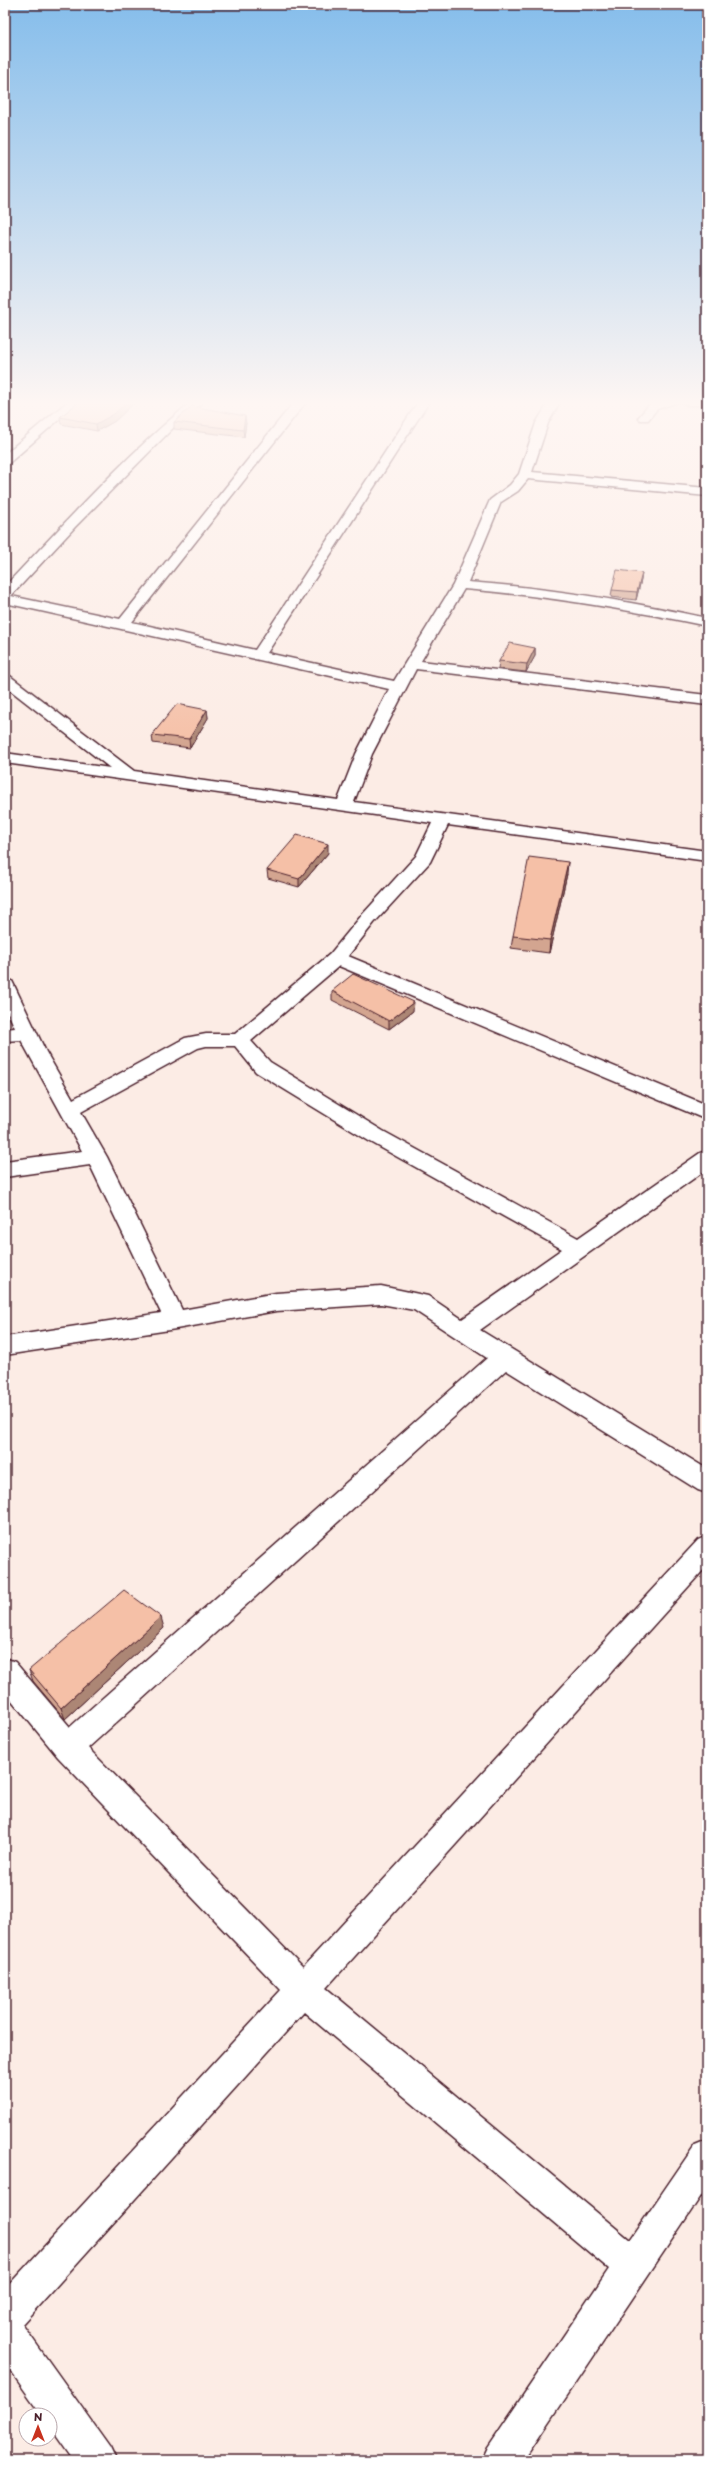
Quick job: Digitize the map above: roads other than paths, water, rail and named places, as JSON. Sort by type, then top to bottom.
[{"type":"street","points":[[5,594],[79,517]]},
{"type":"street","points":[[124,623],[208,517]]},
{"type":"street","points":[[258,656],[348,517]]},
{"type":"street","points":[[345,804],[364,754],[398,686],[460,585],[489,517]]},
{"type":"street","points":[[460,585],[533,591],[617,603],[707,622]]},
{"type":"street","points":[[5,599],[124,623],[258,656],[398,686]]},
{"type":"street","points":[[412,664],[707,700]]},
{"type":"street","points":[[5,679],[130,776]]},
{"type":"street","points":[[5,758],[345,804],[707,856]]},
{"type":"street","points":[[69,1110],[192,1043],[206,1040],[240,1040],[337,958],[368,919],[424,858],[443,818]]},
{"type":"street","points":[[337,958],[707,1113]]},
{"type":"street","points":[[5,986],[27,1033],[96,1158],[176,1320]]},
{"type":"street","points":[[5,1035],[27,1033]]},
{"type":"street","points":[[240,1040],[263,1067],[376,1136],[578,1248]]},
{"type":"street","points":[[5,1169],[96,1158]]},
{"type":"street","points":[[462,1331],[707,1158]]},
{"type":"street","points":[[5,1346],[176,1320],[276,1302],[381,1295],[420,1302],[462,1331],[707,1482]]},
{"type":"street","points":[[68,1747],[505,1357]]},
{"type":"street","points":[[5,2316],[707,1548]]},
{"type":"street","points":[[5,1671],[68,1747],[303,1990],[632,2266]]},
{"type":"street","points":[[501,2460],[707,2157]]},
{"type":"street","points":[[5,2332],[97,2460]]}]
